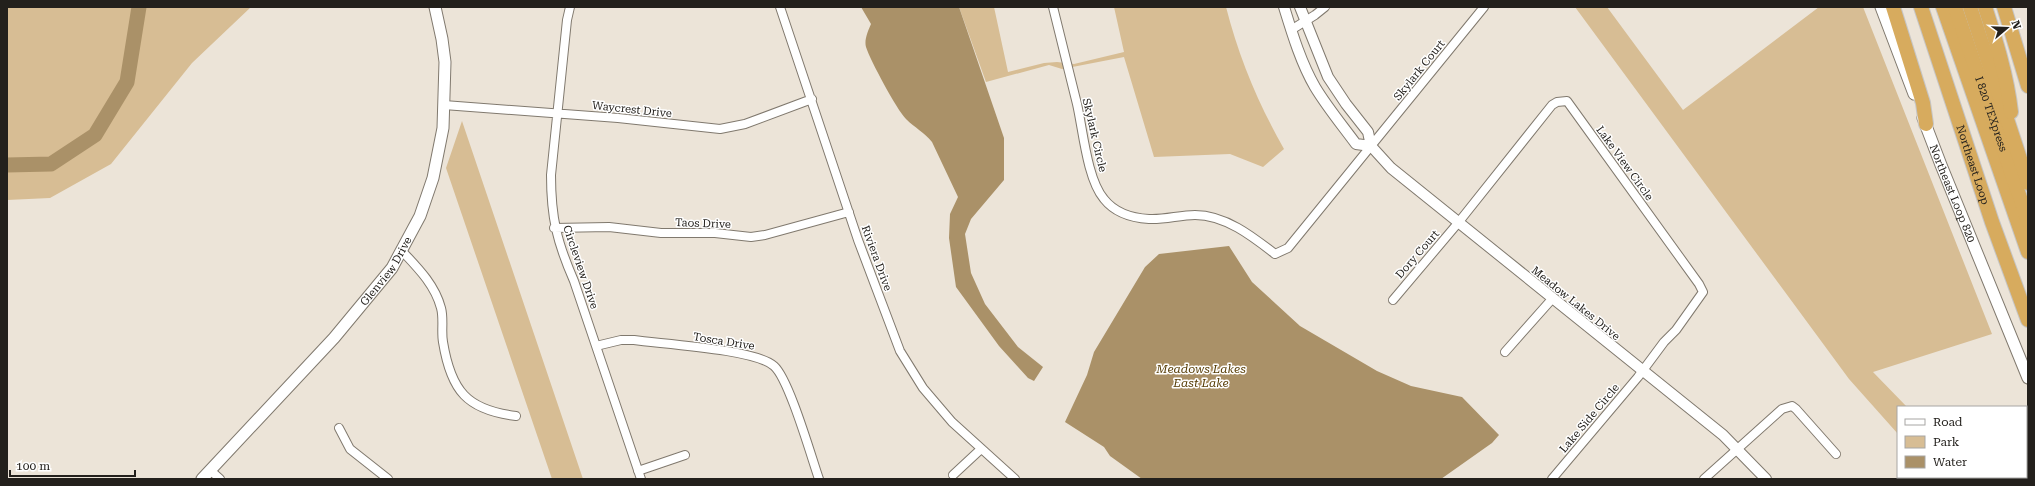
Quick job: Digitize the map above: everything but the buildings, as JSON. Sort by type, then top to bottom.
[{"type":"highway","points":[[1893,7],[1923,103],[1926,124]]},
{"type":"highway","name":"Northeast Loop","points":[[1921,7],[1992,222],[2028,320]]},
{"type":"highway","points":[[1943,7],[2028,252]]},
{"type":"highway","name":"I 820 TEXpress","points":[[1955,7],[2028,221]]},
{"type":"highway","name":"I 820 TEXpress","points":[[1970,7],[2028,183]]},
{"type":"highway","points":[[1984,7],[2000,58],[2009,94],[2014,140]]},
{"type":"highway","points":[[2004,7],[2028,86]]},
{"type":"main road","name":"Glenview Drive","points":[[202,479],[334,338],[392,268],[420,216],[433,178],[443,138],[445,62],[442,39],[434,7]]},
{"type":"main road","name":"Northeast Loop 820","points":[[1881,7],[1926,124],[1940,165],[2028,378]]},
{"type":"street","name":"Circleview Drive","points":[[570,7],[567,20],[550,176],[554,228],[561,251],[574,281],[640,475]]},
{"type":"street","name":"Riviera Drive","points":[[780,7],[849,212],[886,317],[900,351],[923,388],[952,422],[1015,479]]},
{"type":"street","name":"Skylark Circle","points":[[1053,7],[1077,105],[1087,157],[1096,184],[1103,198],[1111,207],[1126,215],[1151,219],[1196,215],[1211,216],[1238,229],[1275,254],[1280,253],[1288,248],[1370,146]]},
{"type":"street","name":"Meadow Lakes Drive","points":[[1284,7],[1291,30],[1314,85],[1356,144],[1370,146]]},
{"type":"street","name":"Meadow Lakes Drive","points":[[1300,7],[1304,22],[1328,77],[1346,104],[1368,132],[1370,146],[1391,168],[1458,224],[1642,370],[1737,448],[1766,479]]},
{"type":"street","points":[[1291,30],[1326,7]]},
{"type":"street","name":"Skylark Court","points":[[1370,146],[1484,7]]},
{"type":"street","name":"Waycrest Drive","points":[[444,105],[618,118],[720,129],[745,124],[812,99]]},
{"type":"street","name":"Lake View Circle","points":[[1458,224],[1552,105],[1557,102],[1567,101],[1702,289],[1702,292],[1676,330],[1664,342],[1642,370]]},
{"type":"street","name":"Taos Drive","points":[[554,228],[609,227],[661,233],[715,233],[751,237],[766,235],[849,212]]},
{"type":"street","name":"Dory Court","points":[[1392,300],[1458,224]]},
{"type":"street","points":[[402,251],[422,272],[437,296],[441,309],[443,342],[450,368],[461,392],[472,404],[486,411],[516,416]]},
{"type":"street","points":[[1505,352],[1552,299]]},
{"type":"street","name":"Tosca Drive","points":[[596,346],[621,340],[634,340],[734,352],[762,359],[774,366],[785,383],[819,479]]},
{"type":"street","name":"Lake Side Circle","points":[[1552,479],[1642,370]]},
{"type":"street","points":[[1704,479],[1782,409],[1792,406],[1836,454]]},
{"type":"street","points":[[339,428],[350,449],[388,479]]},
{"type":"street","points":[[953,475],[981,449]]},
{"type":"street","points":[[640,475],[685,455]]},
{"type":"street","points":[[210,470],[220,479]]},
{"type":"green space","points":[[7,7],[251,7],[192,63],[111,164],[50,198],[7,200]]},
{"type":"green space","points":[[959,7],[994,7],[1008,72],[1044,63],[1057,62],[1074,64],[1124,52],[1114,7],[1226,7],[1250,80],[1284,149],[1263,167],[1230,154],[1154,157],[1124,57],[1062,69],[1049,65],[986,82]]},
{"type":"green space","points":[[1575,7],[1607,7],[1683,110],[1819,7],[1863,7],[1992,334],[1873,372],[1906,406],[1897,406],[1897,433],[1849,379]]},
{"type":"green space","points":[[462,121],[583,479],[552,479],[446,168]]},
{"type":"water","points":[[861,7],[959,7],[1004,138],[1004,180],[971,219],[965,234],[971,273],[985,304],[1018,347],[1043,367],[1034,381],[1028,378],[999,346],[956,287],[949,238],[950,214],[958,197],[932,142],[902,114],[890,96],[878,73],[866,47],[867,36],[871,24]]},
{"type":"water","name":"Meadows Lakes East Lake","points":[[1229,246],[1252,282],[1300,326],[1377,371],[1411,386],[1462,397],[1499,435],[1492,443],[1441,479],[1142,479],[1110,456],[1104,447],[1065,422],[1087,375],[1094,352],[1145,267],[1159,254]]},
{"type":"waterway","points":[[7,165],[51,164],[95,135],[127,82],[139,7]]}]
